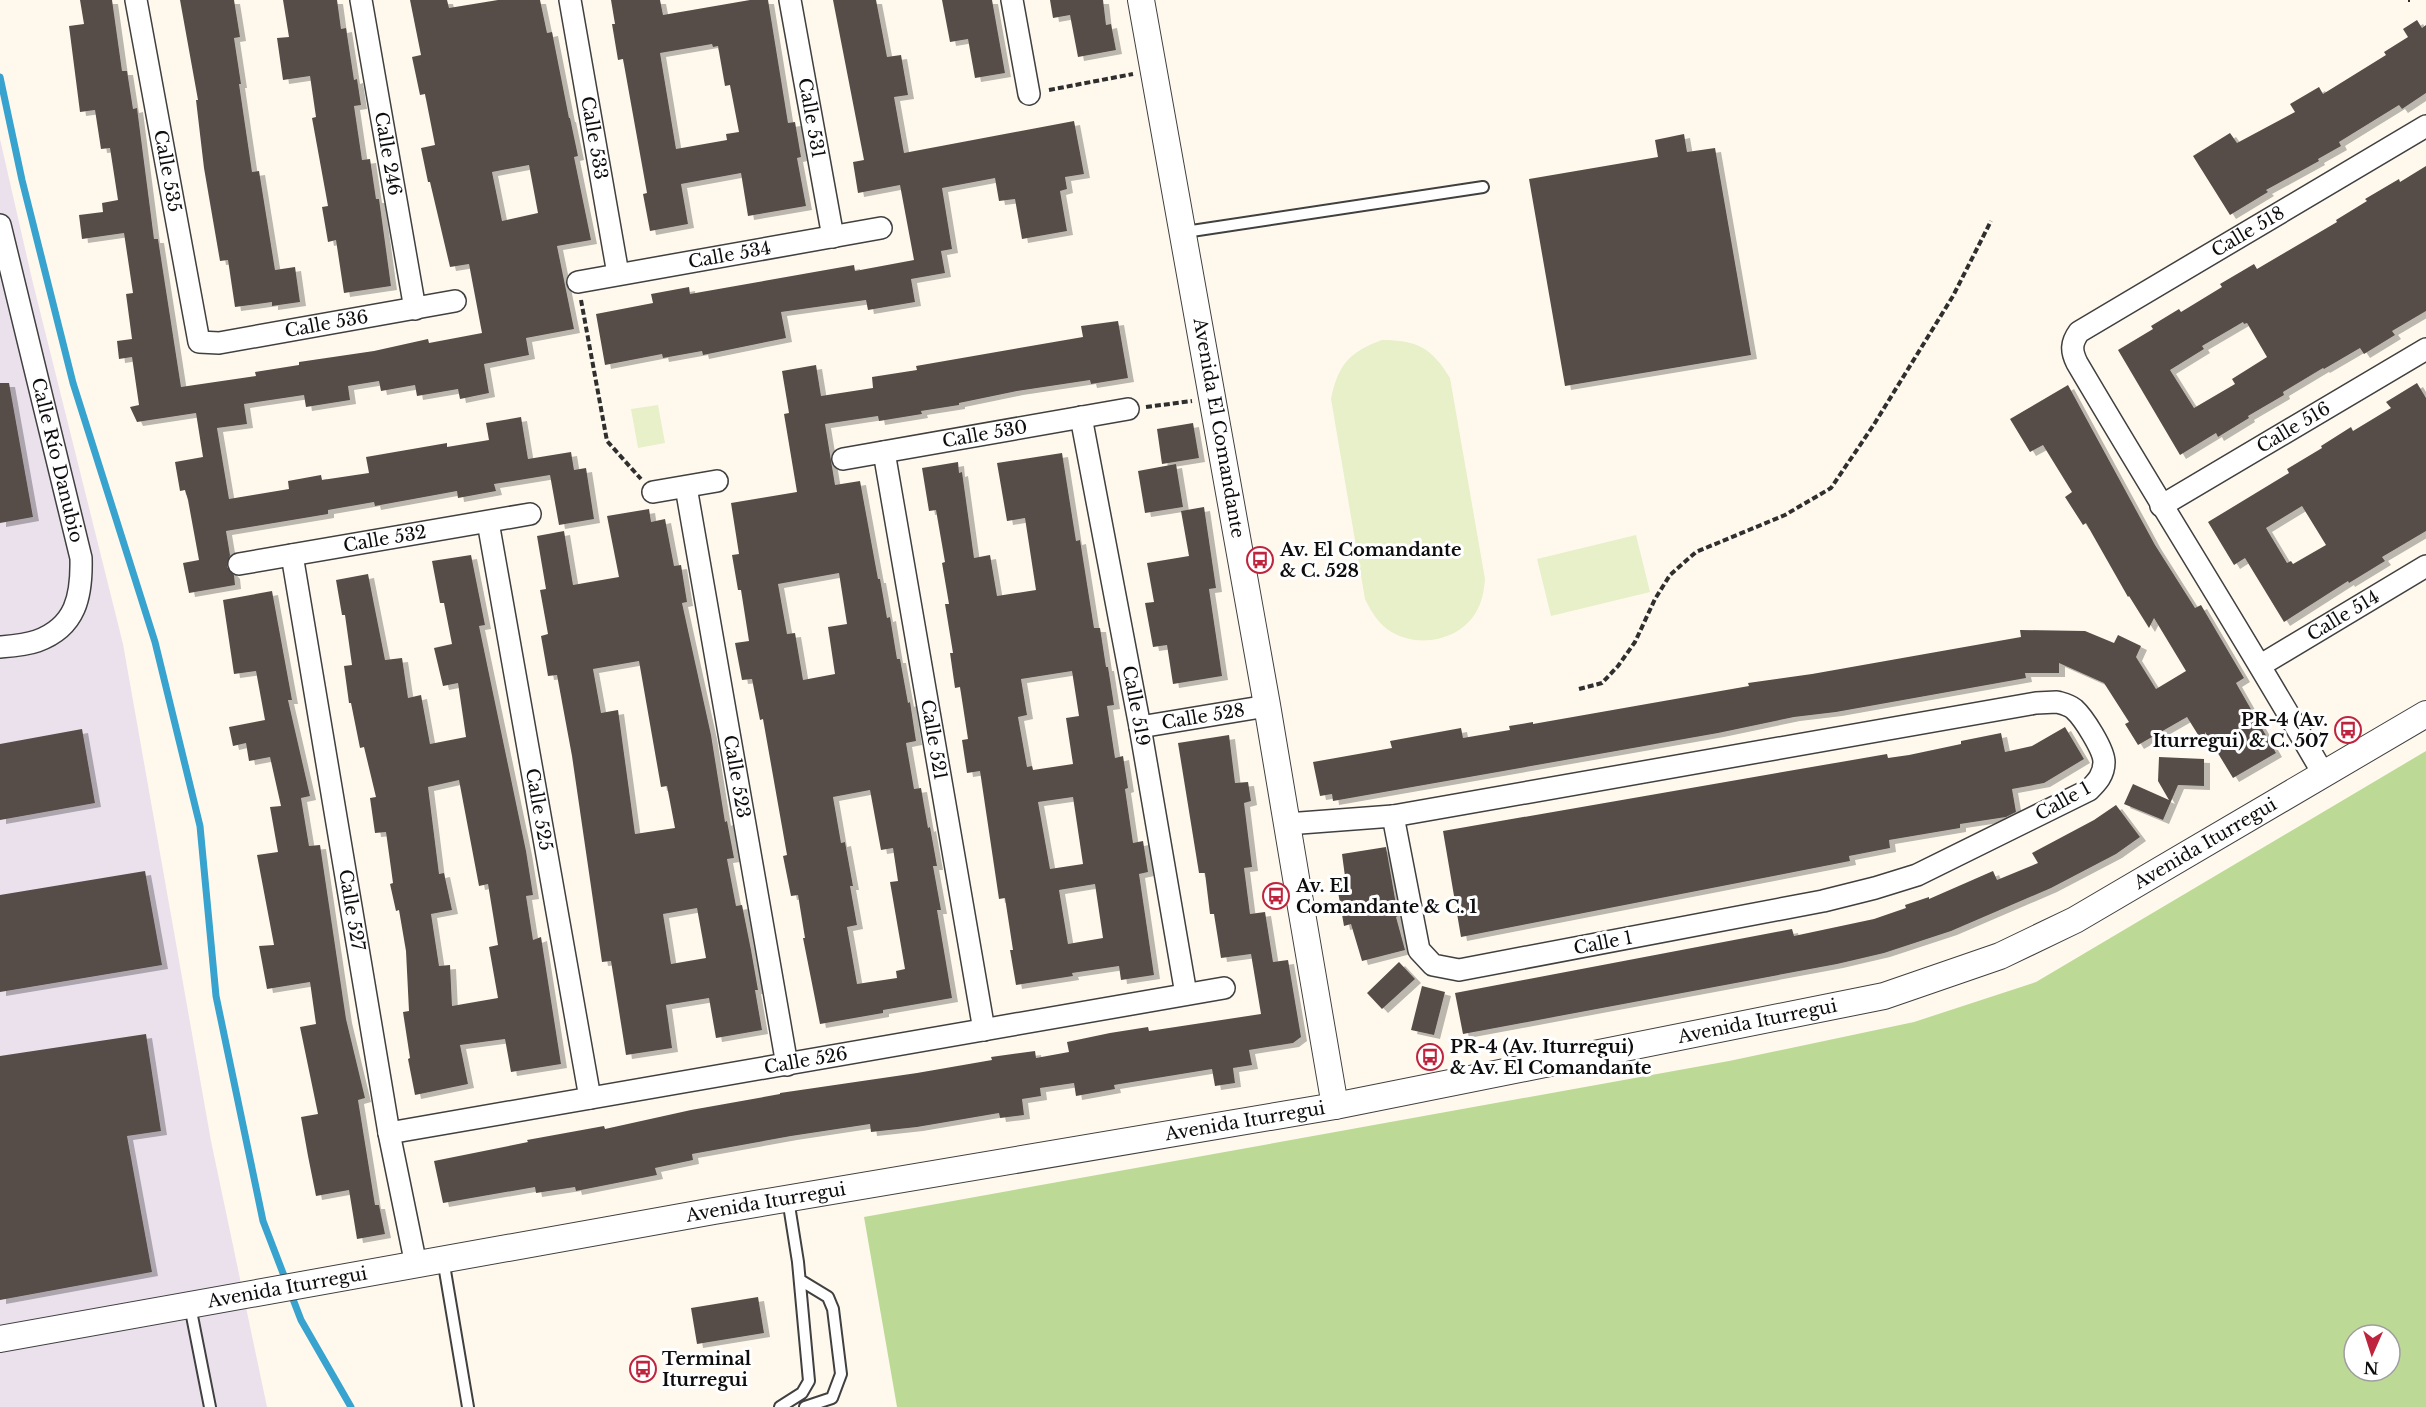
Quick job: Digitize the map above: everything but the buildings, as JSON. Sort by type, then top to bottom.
[{"type":"street","name":"Calle 535","points":[[136,0],[200,342]]},
{"type":"street","name":"Calle 246","points":[[361,0],[415,309]]},
{"type":"street","name":"Calle 533","points":[[570,0],[618,274]]},
{"type":"street","name":"Calle 531","points":[[790,0],[833,237]]},
{"type":"street","points":[[1012,0],[1029,94]]},
{"type":"street","name":"Avenida El Comandante","points":[[1142,0],[1214,398],[1335,1106]]},
{"type":"street","name":"Calle 518","points":[[2161,506],[2072,353],[2073,341],[2079,332],[2426,126]]},
{"type":"street","name":"Calle Río Danubio","points":[[0,225],[81,558],[82,584],[76,604],[64,628],[36,642],[0,647]]},
{"type":"street","name":"Calle 534","points":[[578,282],[881,228]]},
{"type":"street","name":"Calle 536","points":[[200,342],[219,344],[455,302]]},
{"type":"street","name":"Calle 516","points":[[2161,506],[2426,349]]},
{"type":"street","name":"Calle 530","points":[[843,459],[1128,409]]},
{"type":"street","name":"Calle 519","points":[[1081,417],[1140,727],[1186,994]]},
{"type":"street","name":"Calle 521","points":[[884,452],[984,1030]]},
{"type":"street","points":[[653,492],[717,481]]},
{"type":"street","name":"Calle 523","points":[[686,487],[786,1065]]},
{"type":"street","points":[[2161,506],[2261,665],[2324,775]]},
{"type":"street","name":"Calle 532","points":[[239,564],[530,514]]},
{"type":"street","name":"Calle 525","points":[[488,522],[590,1098]]},
{"type":"street","name":"Calle 527","points":[[292,555],[389,1133],[416,1265]]},
{"type":"street","name":"Calle 514","points":[[2261,665],[2426,566]]},
{"type":"street","name":"Calle 1","points":[[1287,824],[1392,816],[2036,703],[2057,702],[2076,710],[2102,751],[2104,764],[2100,779],[2089,790],[1917,875],[1823,901],[1459,970],[1433,965],[1419,950],[1392,816]]},
{"type":"street","name":"Calle 528","points":[[1140,727],[1267,706]]},
{"type":"street","name":"Avenida Iturregui","points":[[0,1339],[788,1198],[1335,1106],[1841,1006],[1920,984],[2000,956],[2075,920],[2426,714]]},
{"type":"street","name":"Calle 526","points":[[389,1133],[1224,988]]},
{"type":"lane","points":[[1184,232],[1483,187]]},
{"type":"lane","points":[[780,1407],[802,1393],[809,1381],[800,1280],[788,1198]]},
{"type":"lane","points":[[443,1259],[468,1407]]},
{"type":"lane","points":[[800,1280],[828,1297],[833,1309],[841,1374],[838,1388],[832,1398],[805,1407]]},
{"type":"lane","points":[[190,1306],[210,1407]]},
{"type":"path","points":[[1029,94],[1155,70]]},
{"type":"path","points":[[1579,688],[1602,682],[1618,666],[1635,642],[1655,599],[1670,575],[1696,552],[1785,515],[1831,488],[1873,426],[1953,296],[1991,221]]},
{"type":"path","points":[[578,282],[607,441],[653,492]]},
{"type":"path","points":[[1128,409],[1214,398]]},
{"type":"shaded area","points":[[0,139],[32,279],[123,644],[211,1141],[267,1407],[0,1407]]},
{"type":"green space","points":[[1382,340],[1405,342],[1422,348],[1437,359],[1450,378],[1485,579],[1479,606],[1467,624],[1457,631],[1434,640],[1410,639],[1387,629],[1374,616],[1365,599],[1331,399],[1337,377],[1347,361],[1361,350]]},
{"type":"green space","points":[[658,405],[665,443],[638,448],[631,409]]},
{"type":"green space","points":[[1636,535],[1650,592],[1551,616],[1537,559]]},
{"type":"green space","points":[[2426,751],[2426,1407],[897,1407],[864,1217],[1729,1061],[1914,1022],[2036,982]]},
{"type":"waterway","points":[[0,77],[22,180],[73,383],[155,642],[200,826],[216,996],[263,1221],[301,1320],[351,1407]]},
{"type":"place","name":"Av. El Comandante & C. 528","points":[[1260,560]]},
{"type":"place","name":"PR-4 (Av. Iturregui) & C. 507","points":[[2348,730]]},
{"type":"place","name":"Av. El Comandante & C. 1","points":[[1276,896]]},
{"type":"place","name":"PR-4 (Av. Iturregui) & Av. El Comandante","points":[[1430,1057]]},
{"type":"place","name":"Terminal Iturregui","points":[[643,1369]]}]
